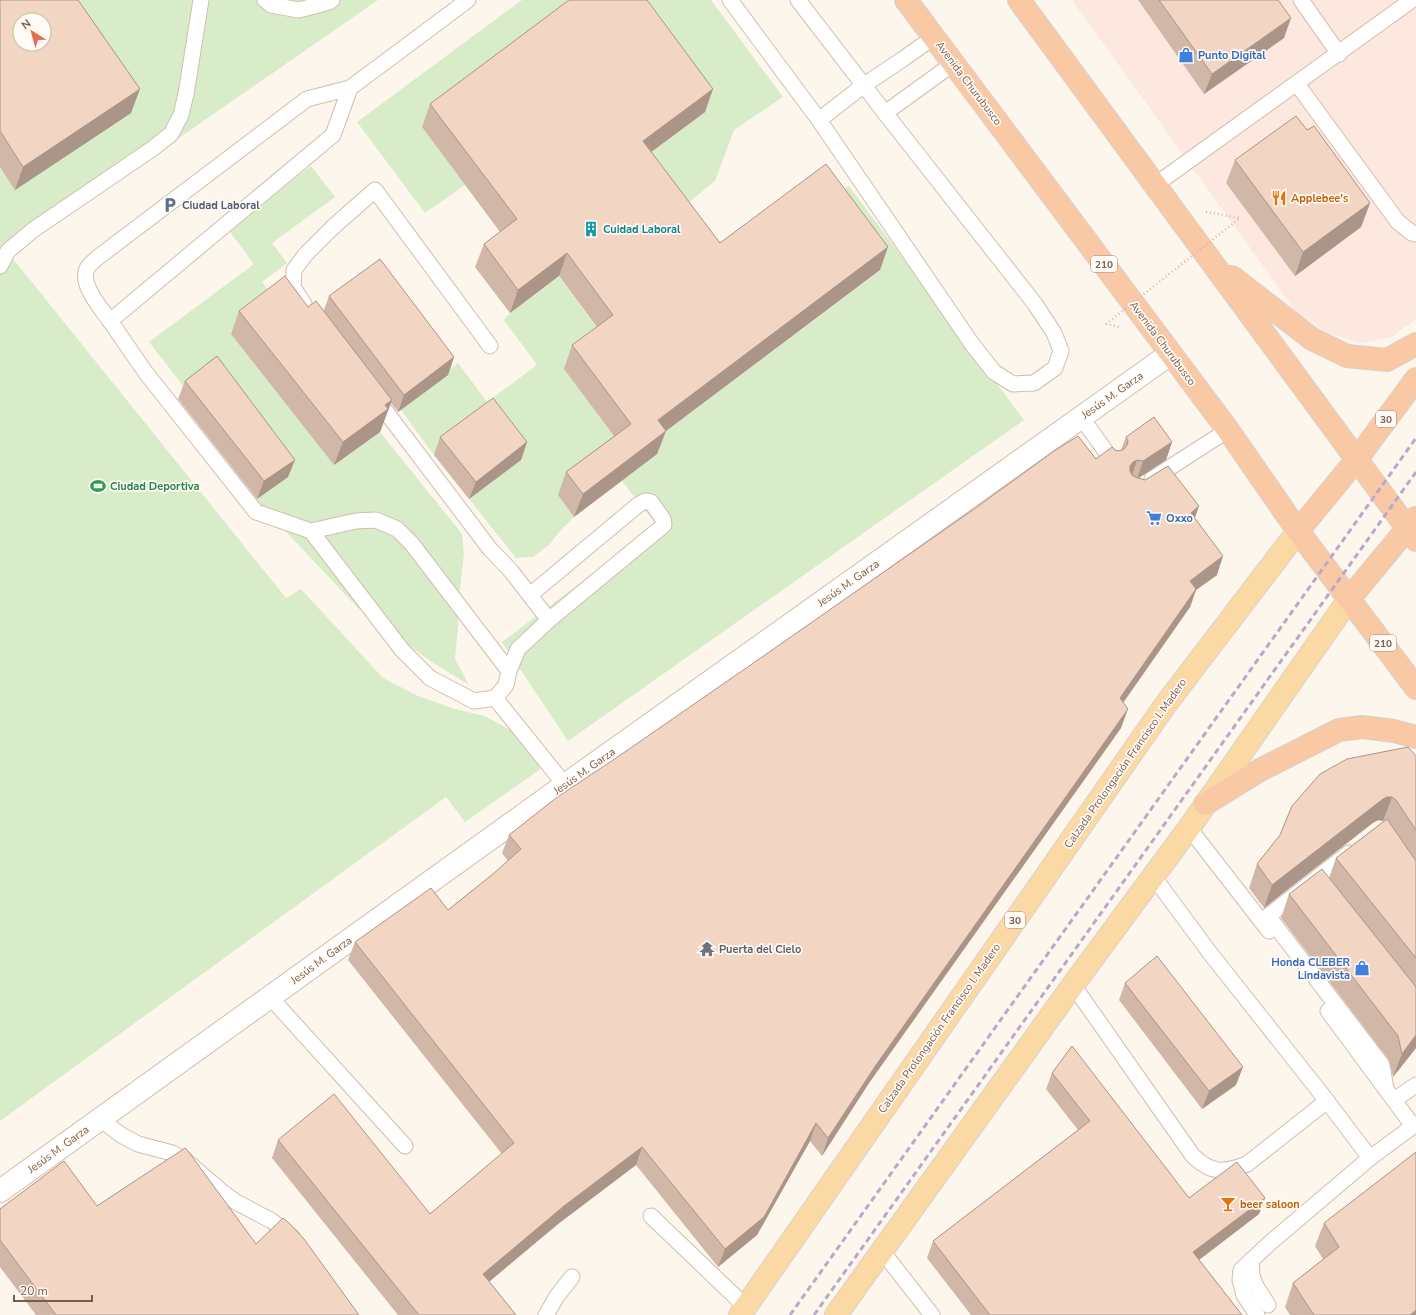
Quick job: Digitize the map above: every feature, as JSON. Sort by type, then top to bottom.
[{"type":"highway","name":"Avenida Churubusco","points":[[906,0],[1228,430],[1298,531],[1416,688]]},
{"type":"highway","points":[[1019,0],[1357,459],[1413,529],[1349,599]]},
{"type":"highway","points":[[1211,260],[1312,339],[1347,356],[1387,360],[1416,344]]},
{"type":"highway","name":"30","points":[[1298,531],[1357,459],[1416,379]]},
{"type":"highway","points":[[1205,804],[1260,770],[1339,730],[1362,727],[1394,731],[1416,737]]},
{"type":"main road","name":"Calzada Prolongación Francisco I. Madero","points":[[743,1311],[1166,704],[1298,531]]},
{"type":"main road","points":[[836,1315],[1073,985],[1189,828],[1349,599]]},
{"type":"street","name":"Jesús M. Garza","points":[[0,1191],[565,785],[1170,354]]},
{"type":"lane","points":[[0,266],[8,251],[33,230],[152,149],[171,134],[181,114],[186,94],[200,0]]},
{"type":"lane","points":[[265,0],[271,4],[299,10],[332,0]]},
{"type":"lane","points":[[468,0],[350,88],[307,99],[97,258],[88,267],[85,277],[89,290],[146,373],[256,512],[311,531],[356,520],[376,520],[397,529],[412,544],[509,671]]},
{"type":"lane","points":[[730,0],[819,120],[972,344],[994,372],[1013,384],[1034,383],[1055,368],[1061,351],[1054,333],[1035,304],[798,0]]},
{"type":"lane","points":[[1300,0],[1339,54]]},
{"type":"lane","points":[[1155,185],[1412,0]]},
{"type":"lane","points":[[819,120],[864,85],[934,37]]},
{"type":"lane","points":[[885,113],[954,63]]},
{"type":"lane","points":[[1297,84],[1398,222],[1412,233],[1416,234]]},
{"type":"lane","points":[[110,321],[333,135],[350,88]]},
{"type":"lane","points":[[314,316],[293,287],[294,270],[306,254],[322,238],[375,190],[490,346]]},
{"type":"lane","points":[[366,386],[490,549],[530,595],[549,620]]},
{"type":"lane","points":[[1081,417],[1112,460]]},
{"type":"lane","points":[[1138,489],[1228,430]]},
{"type":"lane","points":[[311,531],[402,650],[430,678],[474,701],[495,698],[506,685],[509,671],[518,649],[549,620],[664,525],[663,519],[651,502],[645,501],[638,505],[530,595]]},
{"type":"lane","points":[[495,698],[565,785]]},
{"type":"lane","points":[[1189,828],[1252,908],[1414,1125],[1370,1158],[1241,1270],[1240,1280],[1244,1295],[1257,1315]]},
{"type":"lane","points":[[1362,842],[1268,916],[1382,1065],[1390,1094]]},
{"type":"lane","points":[[1153,876],[1210,953],[1370,1158]]},
{"type":"lane","points":[[1315,880],[1325,892]]},
{"type":"lane","points":[[1073,985],[1193,1156],[1201,1164],[1212,1170],[1237,1168],[1248,1164],[1327,1101]]},
{"type":"lane","points":[[270,998],[405,1146]]},
{"type":"lane","points":[[1390,1094],[1416,1085]]},
{"type":"lane","points":[[100,1119],[122,1135],[138,1144],[172,1153],[184,1159],[221,1191],[236,1202],[272,1221],[290,1235],[300,1246]]},
{"type":"lane","points":[[651,1216],[743,1311]]},
{"type":"lane","points":[[882,1251],[932,1315]]},
{"type":"lane","points":[[1251,1260],[1252,1276],[1256,1286],[1268,1305]]},
{"type":"lane","points":[[546,1315],[557,1296],[572,1277]]},
{"type":"path","points":[[1106,324],[1240,218]]},
{"type":"shaded area","points":[[1072,0],[1416,0],[1416,319],[1392,337],[1360,343],[1328,333],[1296,312]]},
{"type":"green space","name":"Ciudad Deportiva","points":[[0,0],[378,0],[10,255],[286,598],[301,589],[383,678],[418,696],[455,709],[485,716],[512,731],[542,768],[465,822],[446,797],[0,1121]]},
{"type":"green space","points":[[522,0],[591,0],[422,127],[465,185],[425,213],[357,122]]},
{"type":"green space","points":[[621,0],[711,0],[783,97],[734,130],[715,181],[673,215],[635,164]]},
{"type":"green space","points":[[311,166],[335,197],[272,243],[287,263],[262,282],[276,300],[334,465],[380,432],[462,534],[464,553],[455,659],[469,685],[430,661],[357,607],[256,500],[288,477],[188,392],[149,342],[254,264],[227,228]]},
{"type":"green space","points":[[849,186],[1024,420],[568,741],[502,642],[657,525],[622,481],[650,443],[880,271],[828,200]]},
{"type":"green space","points":[[559,277],[605,338],[622,447],[574,517],[559,532],[550,544],[533,557],[516,558],[434,455],[401,410],[458,363],[487,402],[537,365],[504,320],[510,313]]},
{"type":"building","points":[[0,0],[78,0],[140,89],[23,167],[0,131]]},
{"type":"building","name":"Cuidad Laboral","points":[[569,0],[647,0],[713,89],[643,141],[720,243],[826,164],[888,247],[658,420],[666,431],[583,494],[566,472],[631,424],[572,345],[613,315],[567,253],[518,290],[484,244],[517,219],[430,104]]},
{"type":"building","points":[[1159,0],[1278,0],[1291,18],[1212,74]]},
{"type":"building","points":[[1296,116],[1307,130],[1314,126],[1370,203],[1303,252],[1235,160]]},
{"type":"building","points":[[380,259],[454,357],[404,395],[329,296]]},
{"type":"building","points":[[285,276],[308,307],[316,301],[392,400],[385,405],[388,409],[343,442],[239,311]]},
{"type":"building","points":[[217,356],[295,460],[264,481],[185,381]]},
{"type":"building","points":[[493,398],[527,442],[476,482],[440,437]]},
{"type":"building","points":[[1154,417],[1172,442],[1143,461],[1137,460],[1133,462],[1130,466],[1130,471],[1135,477],[1145,480],[1168,466],[1199,506],[1191,513],[1223,556],[1190,581],[1196,589],[1120,698],[1128,709],[876,1065],[828,1138],[816,1123],[764,1217],[725,1249],[642,1147],[564,1206],[483,1274],[516,1315],[419,1315],[278,1140],[334,1094],[430,1214],[514,1143],[355,942],[431,888],[448,910],[493,874],[521,849],[509,835],[556,798],[752,664],[977,507],[1054,451],[1078,436],[1096,459],[1112,447],[1119,451],[1124,449],[1128,441],[1126,437]]},
{"type":"building","points":[[1408,747],[1416,756],[1416,830],[1396,800],[1392,797],[1387,797],[1272,885],[1257,864],[1280,835],[1292,806],[1320,774],[1347,759]]},
{"type":"building","points":[[1387,819],[1416,861],[1416,958],[1336,858]]},
{"type":"building","points":[[1322,869],[1416,987],[1416,1035],[1402,1054],[1398,1036],[1289,894]]},
{"type":"building","points":[[1157,956],[1243,1067],[1209,1091],[1125,983]]},
{"type":"building","points":[[1072,1046],[1189,1198],[1237,1162],[1265,1198],[1193,1252],[1242,1315],[990,1315],[933,1241],[1090,1121],[1052,1073]]},
{"type":"building","points":[[185,1148],[256,1244],[283,1218],[304,1239],[359,1315],[56,1315],[0,1240],[0,1209],[64,1161],[97,1206]]},
{"type":"building","points":[[1416,1152],[1416,1310],[1410,1315],[1314,1315],[1293,1283],[1339,1247],[1324,1223]]},
{"type":"railway","points":[[790,1315],[1416,438]]},
{"type":"railway","points":[[814,1315],[1416,472]]},
{"type":"place","name":"Punto Digital","points":[[1186,55]]},
{"type":"place","name":"Applebee's","points":[[1279,198]]},
{"type":"place","name":"Ciudad Laboral","points":[[170,205]]},
{"type":"place","name":"Cuidad Laboral","points":[[591,229]]},
{"type":"place","name":"Ciudad Deportiva","points":[[98,486]]},
{"type":"place","name":"Oxxo","points":[[1154,518]]},
{"type":"place","name":"Puerta del Cielo","points":[[707,949]]},
{"type":"place","name":"Honda CLEBER Lindavista","points":[[1362,968]]},
{"type":"place","name":"beer saloon","points":[[1228,1204]]}]
